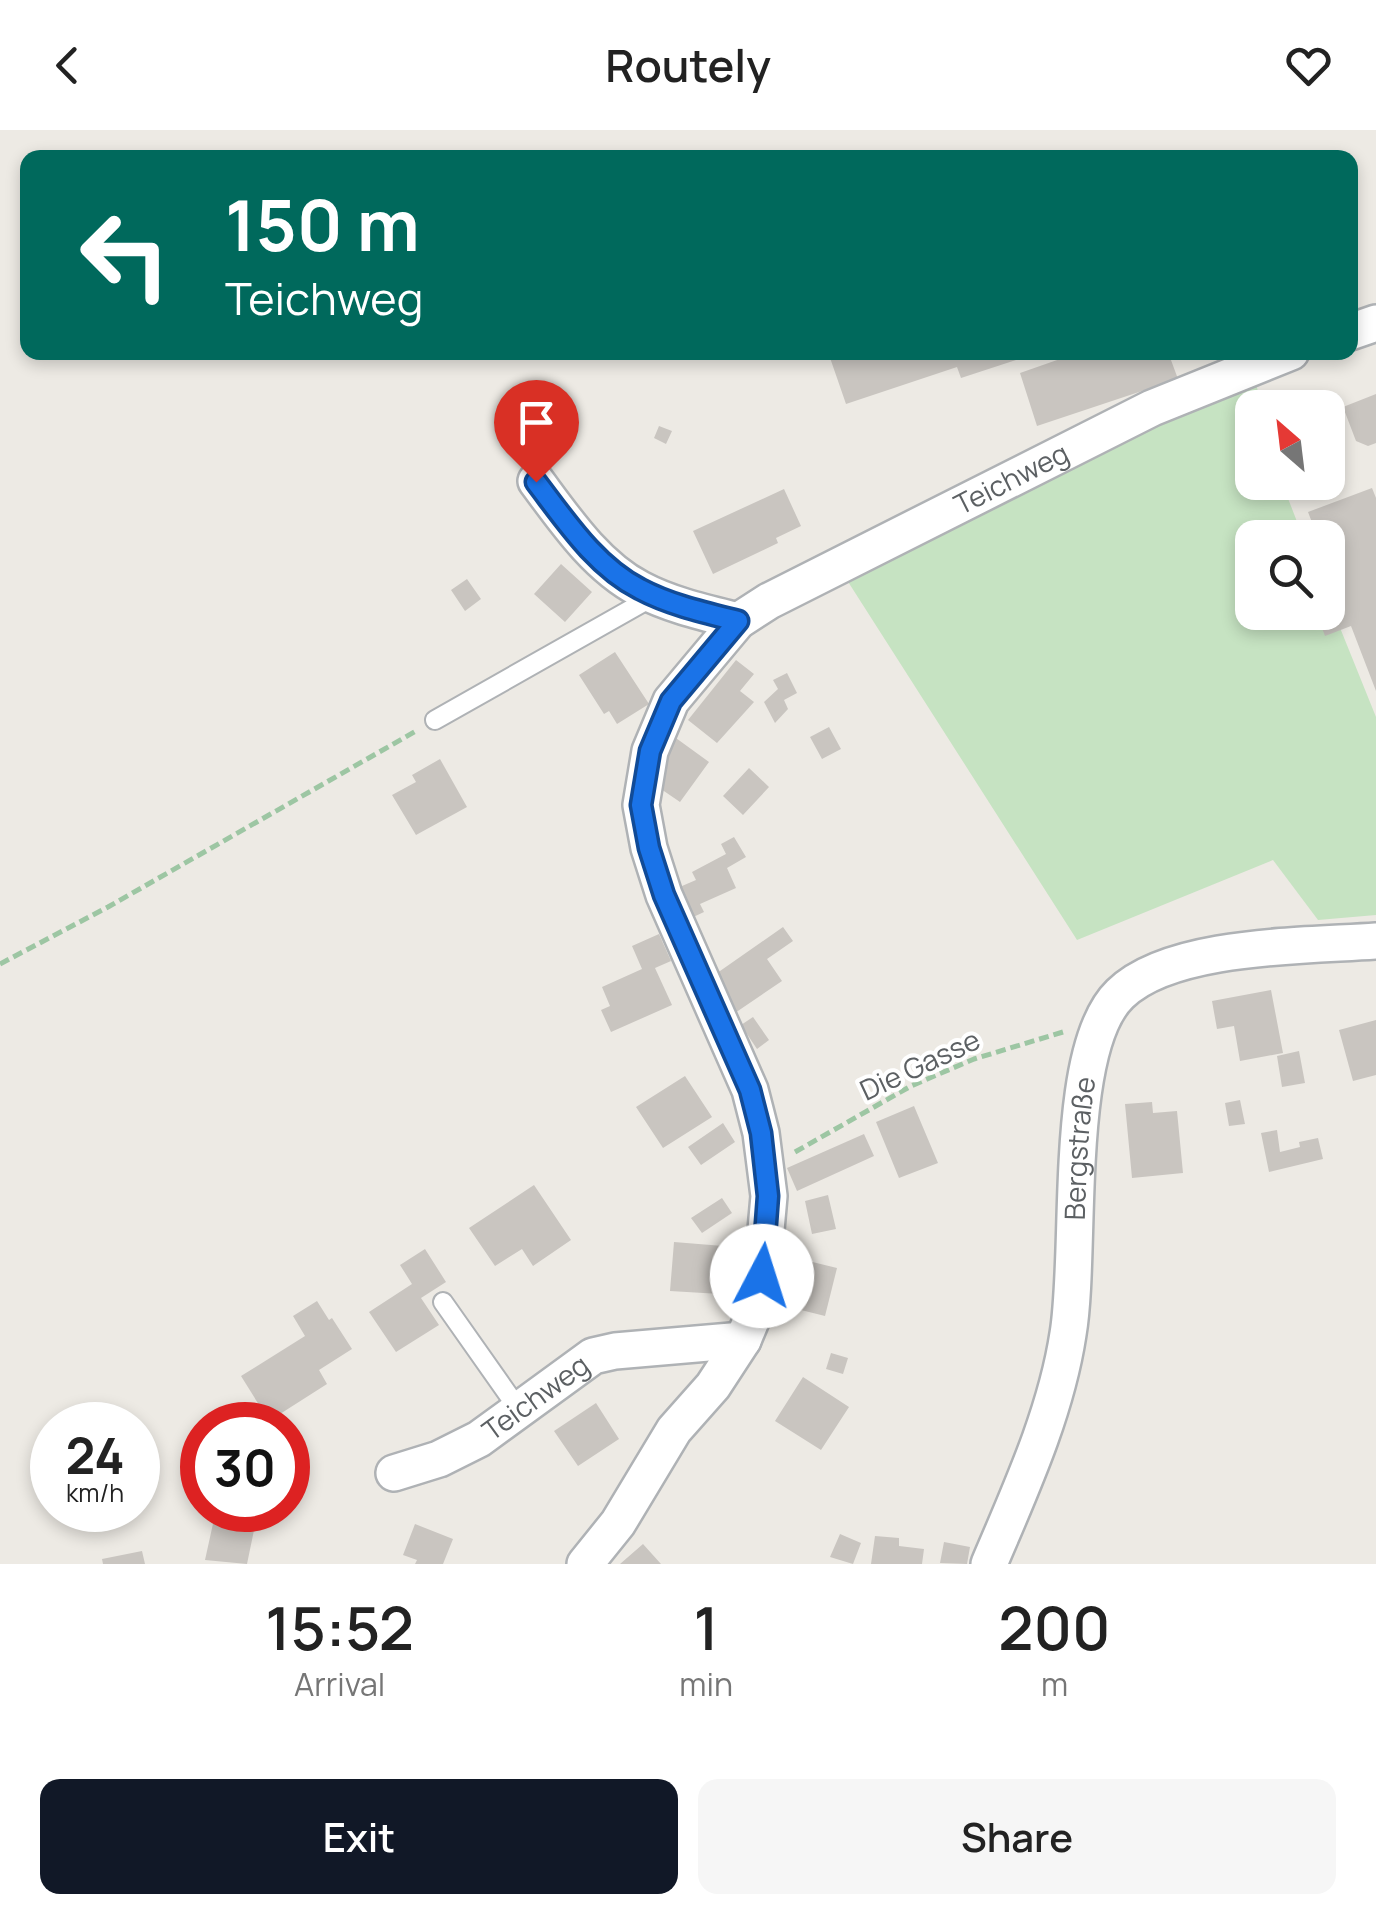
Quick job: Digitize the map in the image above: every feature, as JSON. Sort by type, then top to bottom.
[{"type":"street","name":"Teichweg","points":[[585,1564],[618,1523],[674,1430],[713,1386],[743,1340],[762,1276],[768,1196],[750,1090],[664,895],[641,805],[650,751],[671,701],[738,621],[828,570],[1152,408],[1270,360]]},
{"type":"street","points":[[536,482],[571,529],[604,563],[639,589],[738,621]]},
{"type":"street","name":"Bergstraße","points":[[989,1564],[1030,1461],[1068,1335],[1078,1150],[1085,1083],[1100,1021],[1120,994],[1150,972],[1186,960],[1376,940]]},
{"type":"street","name":"Teichweg","points":[[394,1473],[479,1439],[594,1356],[615,1350],[743,1340]]},
{"type":"lane","points":[[435,720],[656,595]]},
{"type":"lane","points":[[443,1302],[519,1410]]},
{"type":"path","points":[[0,964],[108,907],[435,720]]},
{"type":"path","name":"Die Gasse","points":[[766,1168],[911,1086],[974,1059],[1100,1021]]},
{"type":"green space","points":[[1255,380],[1258,390],[1235,390],[1235,500],[1289,500],[1296,520],[1235,520],[1235,630],[1341,630],[1376,717],[1376,915],[1318,920],[1273,860],[1077,940],[845,577],[1185,404]]},
{"type":"building","points":[[831,360],[1016,360],[961,378],[957,367],[846,404]]},
{"type":"building","points":[[1057,360],[1171,360],[1178,379],[1037,426],[1020,373]]},
{"type":"building","points":[[1376,394],[1376,443],[1368,446],[1356,441],[1345,406]]},
{"type":"building","points":[[659,426],[672,431],[666,444],[654,438]]},
{"type":"building","points":[[1372,488],[1376,498],[1376,691],[1351,626],[1345,628],[1345,520],[1311,520],[1308,512]]},
{"type":"building","points":[[784,489],[801,526],[776,538],[778,543],[713,574],[693,531]]},
{"type":"building","points":[[561,564],[592,592],[565,622],[534,594]]},
{"type":"building","points":[[467,579],[481,599],[465,611],[451,590]]},
{"type":"building","points":[[615,652],[649,704],[617,724],[609,711],[604,714],[579,675]]},
{"type":"building","points":[[736,660],[754,674],[740,691],[754,702],[717,743],[688,720]]},
{"type":"building","points":[[787,673],[797,693],[784,700],[788,709],[775,723],[764,702],[778,689],[773,680]]},
{"type":"building","points":[[829,727],[841,749],[822,759],[810,737]]},
{"type":"building","points":[[669,733],[709,762],[680,802],[658,787],[666,776],[657,769]]},
{"type":"building","points":[[440,759],[467,807],[416,835],[392,795],[416,782],[412,775]]},
{"type":"building","points":[[749,768],[769,787],[743,815],[723,796]]},
{"type":"building","points":[[734,837],[746,857],[727,868],[736,888],[700,904],[704,912],[689,919],[675,889],[696,880],[692,872],[726,854],[721,844]]},
{"type":"building","points":[[783,927],[793,941],[767,959],[782,981],[732,1015],[710,978]]},
{"type":"building","points":[[659,934],[671,961],[655,968],[672,1005],[611,1032],[601,1010],[610,1006],[602,987],[642,969],[632,946]]},
{"type":"building","points":[[1271,990],[1283,1053],[1240,1061],[1234,1026],[1217,1029],[1212,1001]]},
{"type":"building","points":[[753,1017],[769,1040],[757,1049],[741,1025]]},
{"type":"building","points":[[1376,1020],[1376,1075],[1353,1081],[1339,1030]]},
{"type":"building","points":[[1299,1051],[1305,1083],[1282,1087],[1277,1056]]},
{"type":"building","points":[[685,1076],[712,1117],[663,1148],[636,1107]]},
{"type":"building","points":[[1240,1100],[1245,1124],[1229,1126],[1225,1103]]},
{"type":"building","points":[[1152,1102],[1153,1113],[1177,1111],[1183,1173],[1132,1178],[1125,1104]]},
{"type":"building","points":[[914,1106],[938,1163],[899,1178],[876,1122]]},
{"type":"building","points":[[723,1123],[735,1142],[701,1165],[688,1147]]},
{"type":"building","points":[[1277,1130],[1280,1152],[1318,1138],[1323,1159],[1269,1172],[1261,1133]]},
{"type":"building","points":[[864,1134],[874,1156],[797,1191],[787,1168]]},
{"type":"building","points":[[534,1185],[571,1240],[533,1266],[522,1249],[495,1266],[469,1228]]},
{"type":"building","points":[[828,1195],[836,1229],[812,1234],[805,1201]]},
{"type":"building","points":[[722,1198],[732,1213],[702,1233],[691,1218]]},
{"type":"building","points":[[674,1242],[723,1246],[720,1294],[670,1291]]},
{"type":"building","points":[[425,1249],[446,1282],[421,1298],[439,1325],[396,1352],[369,1312],[412,1284],[400,1265]]},
{"type":"building","points":[[796,1258],[837,1268],[825,1316],[785,1306]]},
{"type":"building","points":[[317,1301],[352,1349],[319,1370],[327,1384],[299,1402],[257,1402],[241,1376],[305,1336],[293,1316]]},
{"type":"building","points":[[831,1353],[848,1358],[843,1374],[826,1369]]},
{"type":"building","points":[[803,1377],[849,1407],[821,1450],[775,1421]]},
{"type":"building","points":[[596,1403],[619,1439],[578,1466],[554,1431]]},
{"type":"building","points":[[415,1524],[453,1539],[443,1564],[415,1564],[417,1560],[403,1555]]},
{"type":"building","points":[[211,1532],[254,1532],[247,1564],[205,1560]]},
{"type":"building","points":[[840,1534],[861,1543],[853,1564],[830,1557]]},
{"type":"building","points":[[875,1536],[899,1538],[899,1546],[924,1549],[922,1564],[871,1564]]},
{"type":"building","points":[[944,1542],[970,1547],[967,1564],[940,1563]]},
{"type":"building","points":[[643,1544],[661,1564],[620,1564]]},
{"type":"building","points":[[142,1551],[145,1564],[103,1564],[102,1559]]},
{"type":"route","points":[[536,482],[571,529],[604,563],[639,589],[738,621],[671,701],[650,751],[641,805],[664,895],[750,1090],[761,1133],[768,1196],[762,1276]]}]
